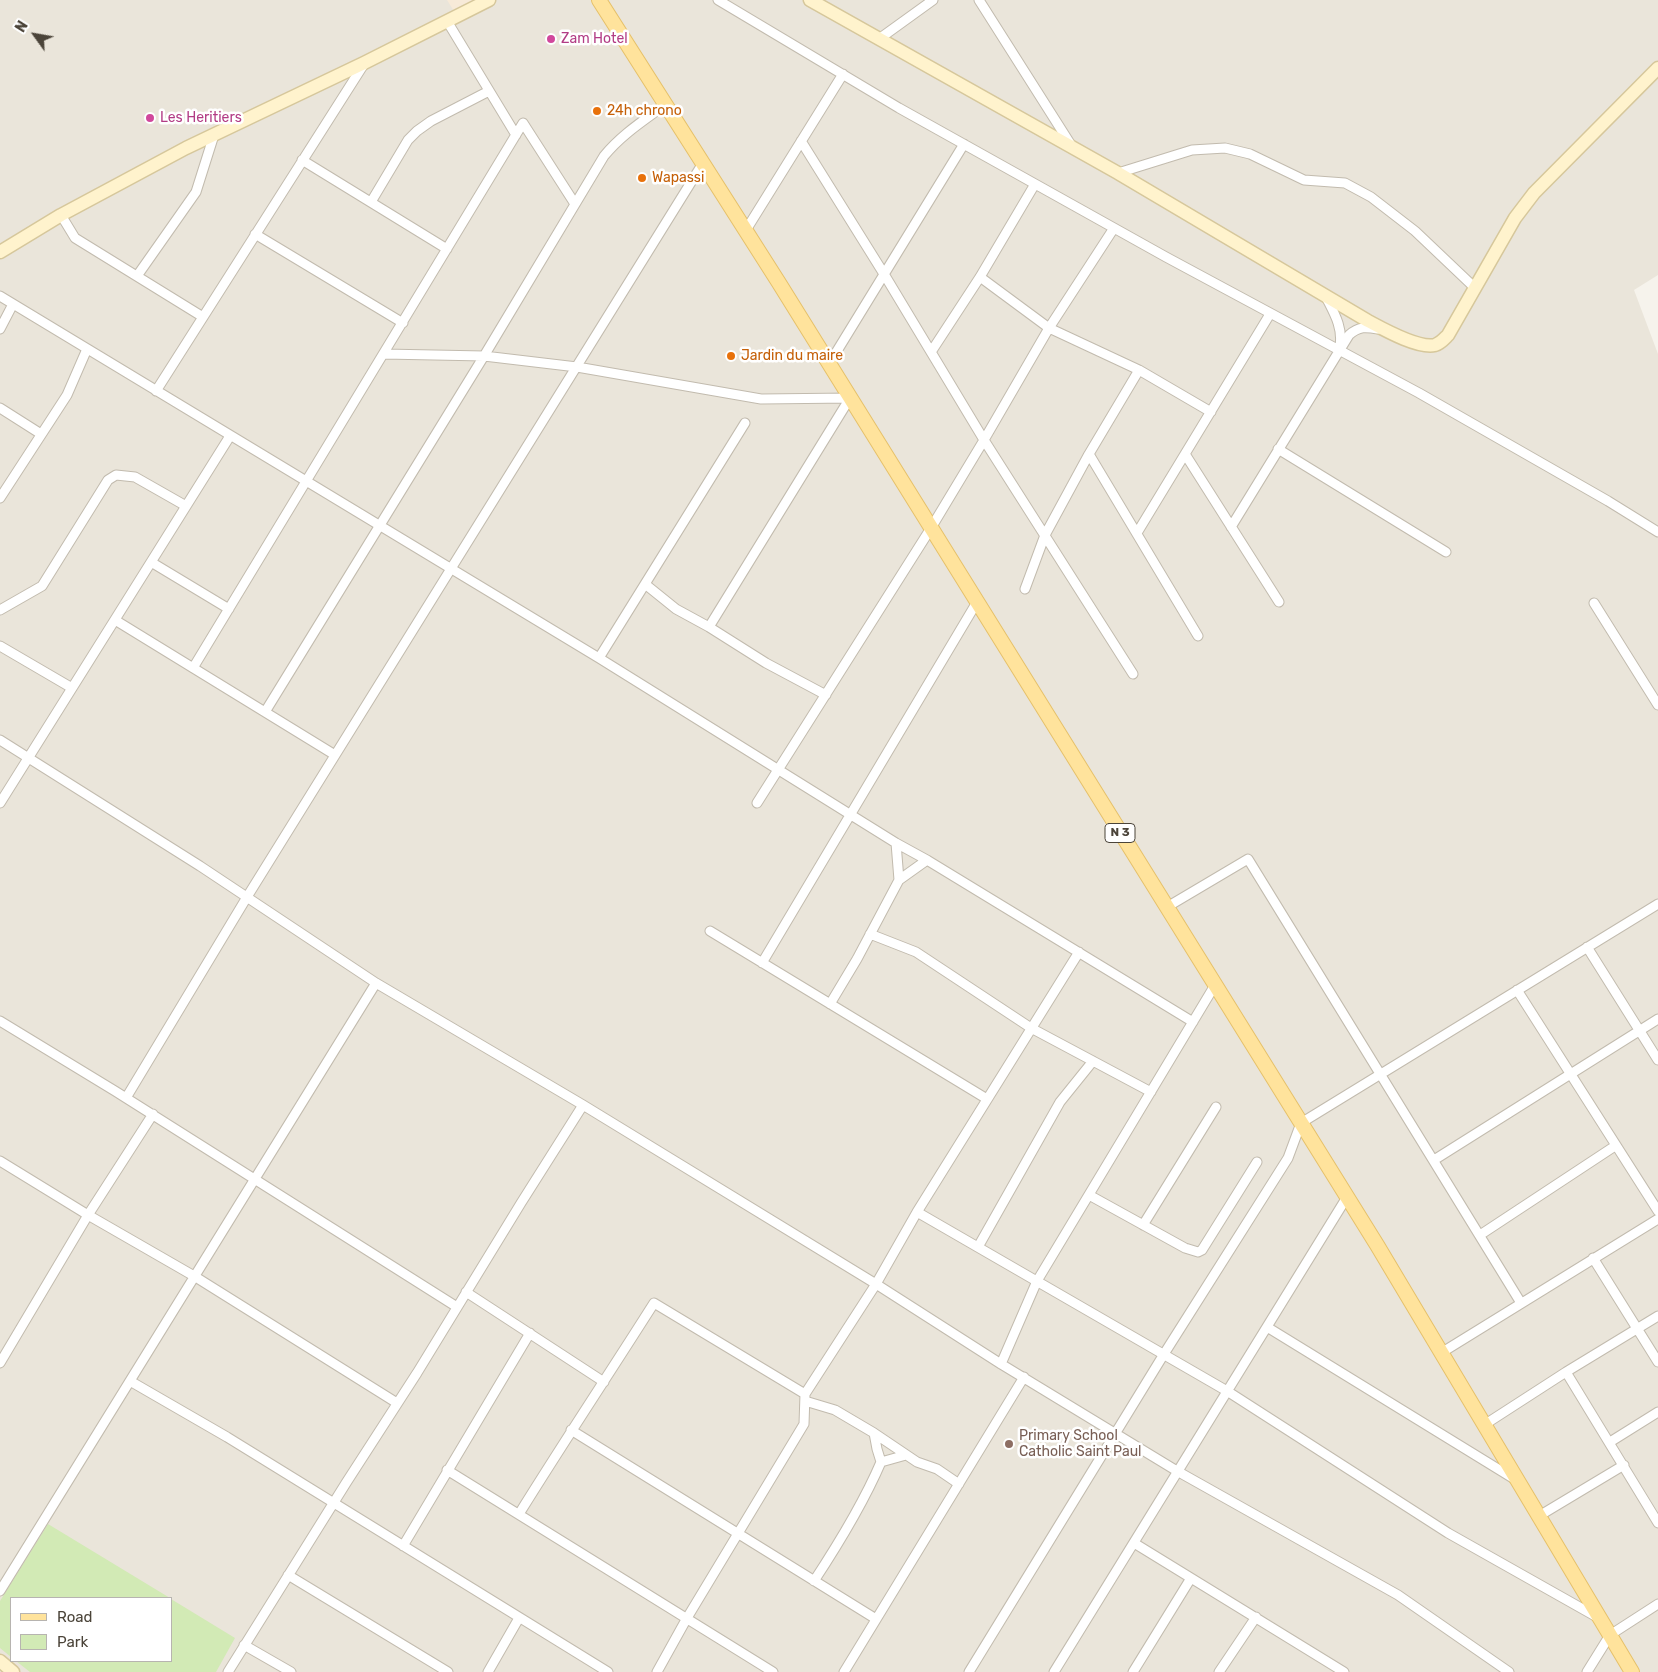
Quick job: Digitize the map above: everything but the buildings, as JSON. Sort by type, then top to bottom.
[{"type":"main road","name":"N 3","points":[[599,0],[746,230],[1347,1197],[1632,1672]]},
{"type":"street","points":[[0,252],[61,215],[214,135],[489,0]]},
{"type":"street","points":[[718,0],[964,144],[1270,314],[1420,393],[1608,501],[1658,532]]},
{"type":"street","points":[[810,0],[1118,173],[1386,330],[1414,342],[1435,345],[1442,342],[1448,335],[1515,218],[1534,192],[1658,68]]},
{"type":"street","points":[[879,40],[934,0]]},
{"type":"street","points":[[978,0],[1072,148]]},
{"type":"street","points":[[447,21],[516,135]]},
{"type":"street","points":[[156,391],[364,63]]},
{"type":"street","points":[[746,230],[843,74]]},
{"type":"street","points":[[371,202],[408,140],[417,131],[431,121],[489,91]]},
{"type":"street","points":[[265,712],[378,525],[484,356],[604,156],[614,143],[666,104]]},
{"type":"street","points":[[193,668],[523,123],[575,204]]},
{"type":"street","points":[[137,276],[196,192],[214,135]]},
{"type":"street","points":[[801,141],[984,440],[1133,674]]},
{"type":"street","points":[[829,364],[964,144]]},
{"type":"street","points":[[1118,173],[1192,150],[1224,148],[1250,154],[1304,180],[1345,183],[1371,197],[1416,231],[1475,288]]},
{"type":"street","points":[[302,160],[447,249]]},
{"type":"street","points":[[126,1098],[247,897],[703,163]]},
{"type":"street","points":[[931,352],[980,276],[1035,184]]},
{"type":"street","points":[[61,215],[75,238],[203,317]]},
{"type":"street","points":[[757,804],[931,528],[1049,328],[1114,228]]},
{"type":"street","points":[[256,234],[403,323]]},
{"type":"street","points":[[980,276],[1049,328],[1138,370],[1211,412]]},
{"type":"street","points":[[0,296],[599,658],[896,843],[1193,1022]]},
{"type":"street","points":[[1326,296],[1340,328],[1339,351]]},
{"type":"street","points":[[0,329],[13,304]]},
{"type":"street","points":[[1137,533],[1270,314]]},
{"type":"street","points":[[1231,527],[1349,335],[1363,327],[1386,330]]},
{"type":"street","points":[[0,498],[67,396],[87,349]]},
{"type":"street","points":[[384,354],[484,356],[576,367],[761,399],[850,398]]},
{"type":"street","points":[[1025,589],[1045,535],[1138,370]]},
{"type":"street","points":[[709,627],[850,398]]},
{"type":"street","points":[[0,408],[41,434]]},
{"type":"street","points":[[599,658],[745,423]]},
{"type":"street","points":[[0,803],[230,436]]},
{"type":"street","points":[[1278,449],[1446,552]]},
{"type":"street","points":[[1089,454],[1198,636]]},
{"type":"street","points":[[1185,454],[1279,602]]},
{"type":"street","points":[[0,610],[42,586],[108,480],[116,475],[123,474],[135,478],[186,506]]},
{"type":"street","points":[[151,562],[229,608]]},
{"type":"street","points":[[645,584],[676,609],[709,627],[766,663],[826,695]]},
{"type":"street","points":[[762,962],[977,602]]},
{"type":"street","points":[[1594,602],[1658,705]]},
{"type":"street","points":[[115,620],[336,755]]},
{"type":"street","points":[[0,646],[72,688]]},
{"type":"street","points":[[0,740],[247,897],[376,983],[583,1105],[1177,1471],[1398,1595],[1509,1672]]},
{"type":"street","points":[[896,843],[898,880]]},
{"type":"street","points":[[1166,907],[1248,859],[1521,1303]]},
{"type":"street","points":[[830,1004],[898,880],[927,860]]},
{"type":"street","points":[[969,1672],[1164,1354],[1288,1158],[1301,1123],[1658,904]]},
{"type":"street","points":[[710,931],[987,1099]]},
{"type":"street","points":[[870,934],[916,952],[1031,1028],[1151,1092]]},
{"type":"street","points":[[1586,947],[1658,1060]]},
{"type":"street","points":[[657,1672],[687,1618],[804,1424],[805,1397],[876,1284],[916,1212],[1079,952]]},
{"type":"street","points":[[0,1591],[376,983]]},
{"type":"street","points":[[1001,1364],[1037,1281],[1215,985]]},
{"type":"street","points":[[1517,990],[1658,1211]]},
{"type":"street","points":[[1434,1160],[1658,1020]]},
{"type":"street","points":[[0,1021],[153,1114],[457,1307]]},
{"type":"street","points":[[978,1247],[1060,1102],[1092,1061]]},
{"type":"street","points":[[228,1672],[583,1105]]},
{"type":"street","points":[[1143,1225],[1216,1107]]},
{"type":"street","points":[[0,1363],[88,1214],[153,1114]]},
{"type":"street","points":[[1480,1235],[1615,1146]]},
{"type":"street","points":[[0,1160],[194,1276],[397,1404]]},
{"type":"street","points":[[1089,1195],[1185,1248],[1198,1252],[1202,1250],[1257,1162]]},
{"type":"street","points":[[1054,1672],[1347,1197]]},
{"type":"street","points":[[916,1212],[1228,1391],[1448,1533],[1598,1618]]},
{"type":"street","points":[[1441,1353],[1658,1219]]},
{"type":"street","points":[[1593,1258],[1658,1362]]},
{"type":"street","points":[[466,1292],[604,1382]]},
{"type":"street","points":[[519,1514],[654,1303],[805,1397],[835,1410],[917,1462],[944,1473],[959,1484]]},
{"type":"street","points":[[1484,1425],[1658,1316]]},
{"type":"street","points":[[1267,1327],[1518,1482]]},
{"type":"street","points":[[403,1546],[530,1334]]},
{"type":"street","points":[[1566,1372],[1658,1523]]},
{"type":"street","points":[[844,1672],[1024,1377]]},
{"type":"street","points":[[130,1381],[227,1437],[608,1672]]},
{"type":"street","points":[[1610,1442],[1658,1412]]},
{"type":"street","points":[[571,1430],[876,1619]]},
{"type":"street","points":[[814,1581],[842,1538],[882,1462],[874,1433]]},
{"type":"street","points":[[882,1462],[906,1455]]},
{"type":"street","points":[[1539,1516],[1624,1465]]},
{"type":"street","points":[[447,1470],[772,1672]]},
{"type":"street","points":[[1134,1543],[1344,1672]]},
{"type":"street","points":[[288,1575],[448,1672]]},
{"type":"street","points":[[1133,1672],[1192,1578]]},
{"type":"street","points":[[1587,1672],[1610,1635],[1658,1604]]},
{"type":"street","points":[[488,1672],[520,1618]]},
{"type":"street","points":[[1220,1672],[1256,1618]]},
{"type":"street","points":[[244,1645],[291,1672]]},
{"type":"street","points":[[0,1661],[12,1672]]},
{"type":"shaded area","points":[[0,0],[1658,0],[1658,275],[1634,290],[1658,354],[1658,1672],[0,1672]]},
{"type":"shaded area","points":[[447,0],[474,0],[454,11]]},
{"type":"green space","points":[[48,1524],[168,1597],[10,1597],[10,1656],[0,1648],[0,1601]]},
{"type":"green space","points":[[172,1600],[235,1638],[216,1672],[30,1672],[17,1662],[172,1662]]},
{"type":"place","name":"Zam Hotel","points":[[551,39]]},
{"type":"place","name":"24h chrono","points":[[597,111]]},
{"type":"place","name":"Les Heritiers","points":[[150,118]]},
{"type":"place","name":"Wapassi","points":[[642,178]]},
{"type":"place","name":"Jardin du maire","points":[[731,356]]},
{"type":"place","name":"Primary School Catholic Saint Paul","points":[[1009,1444]]}]
